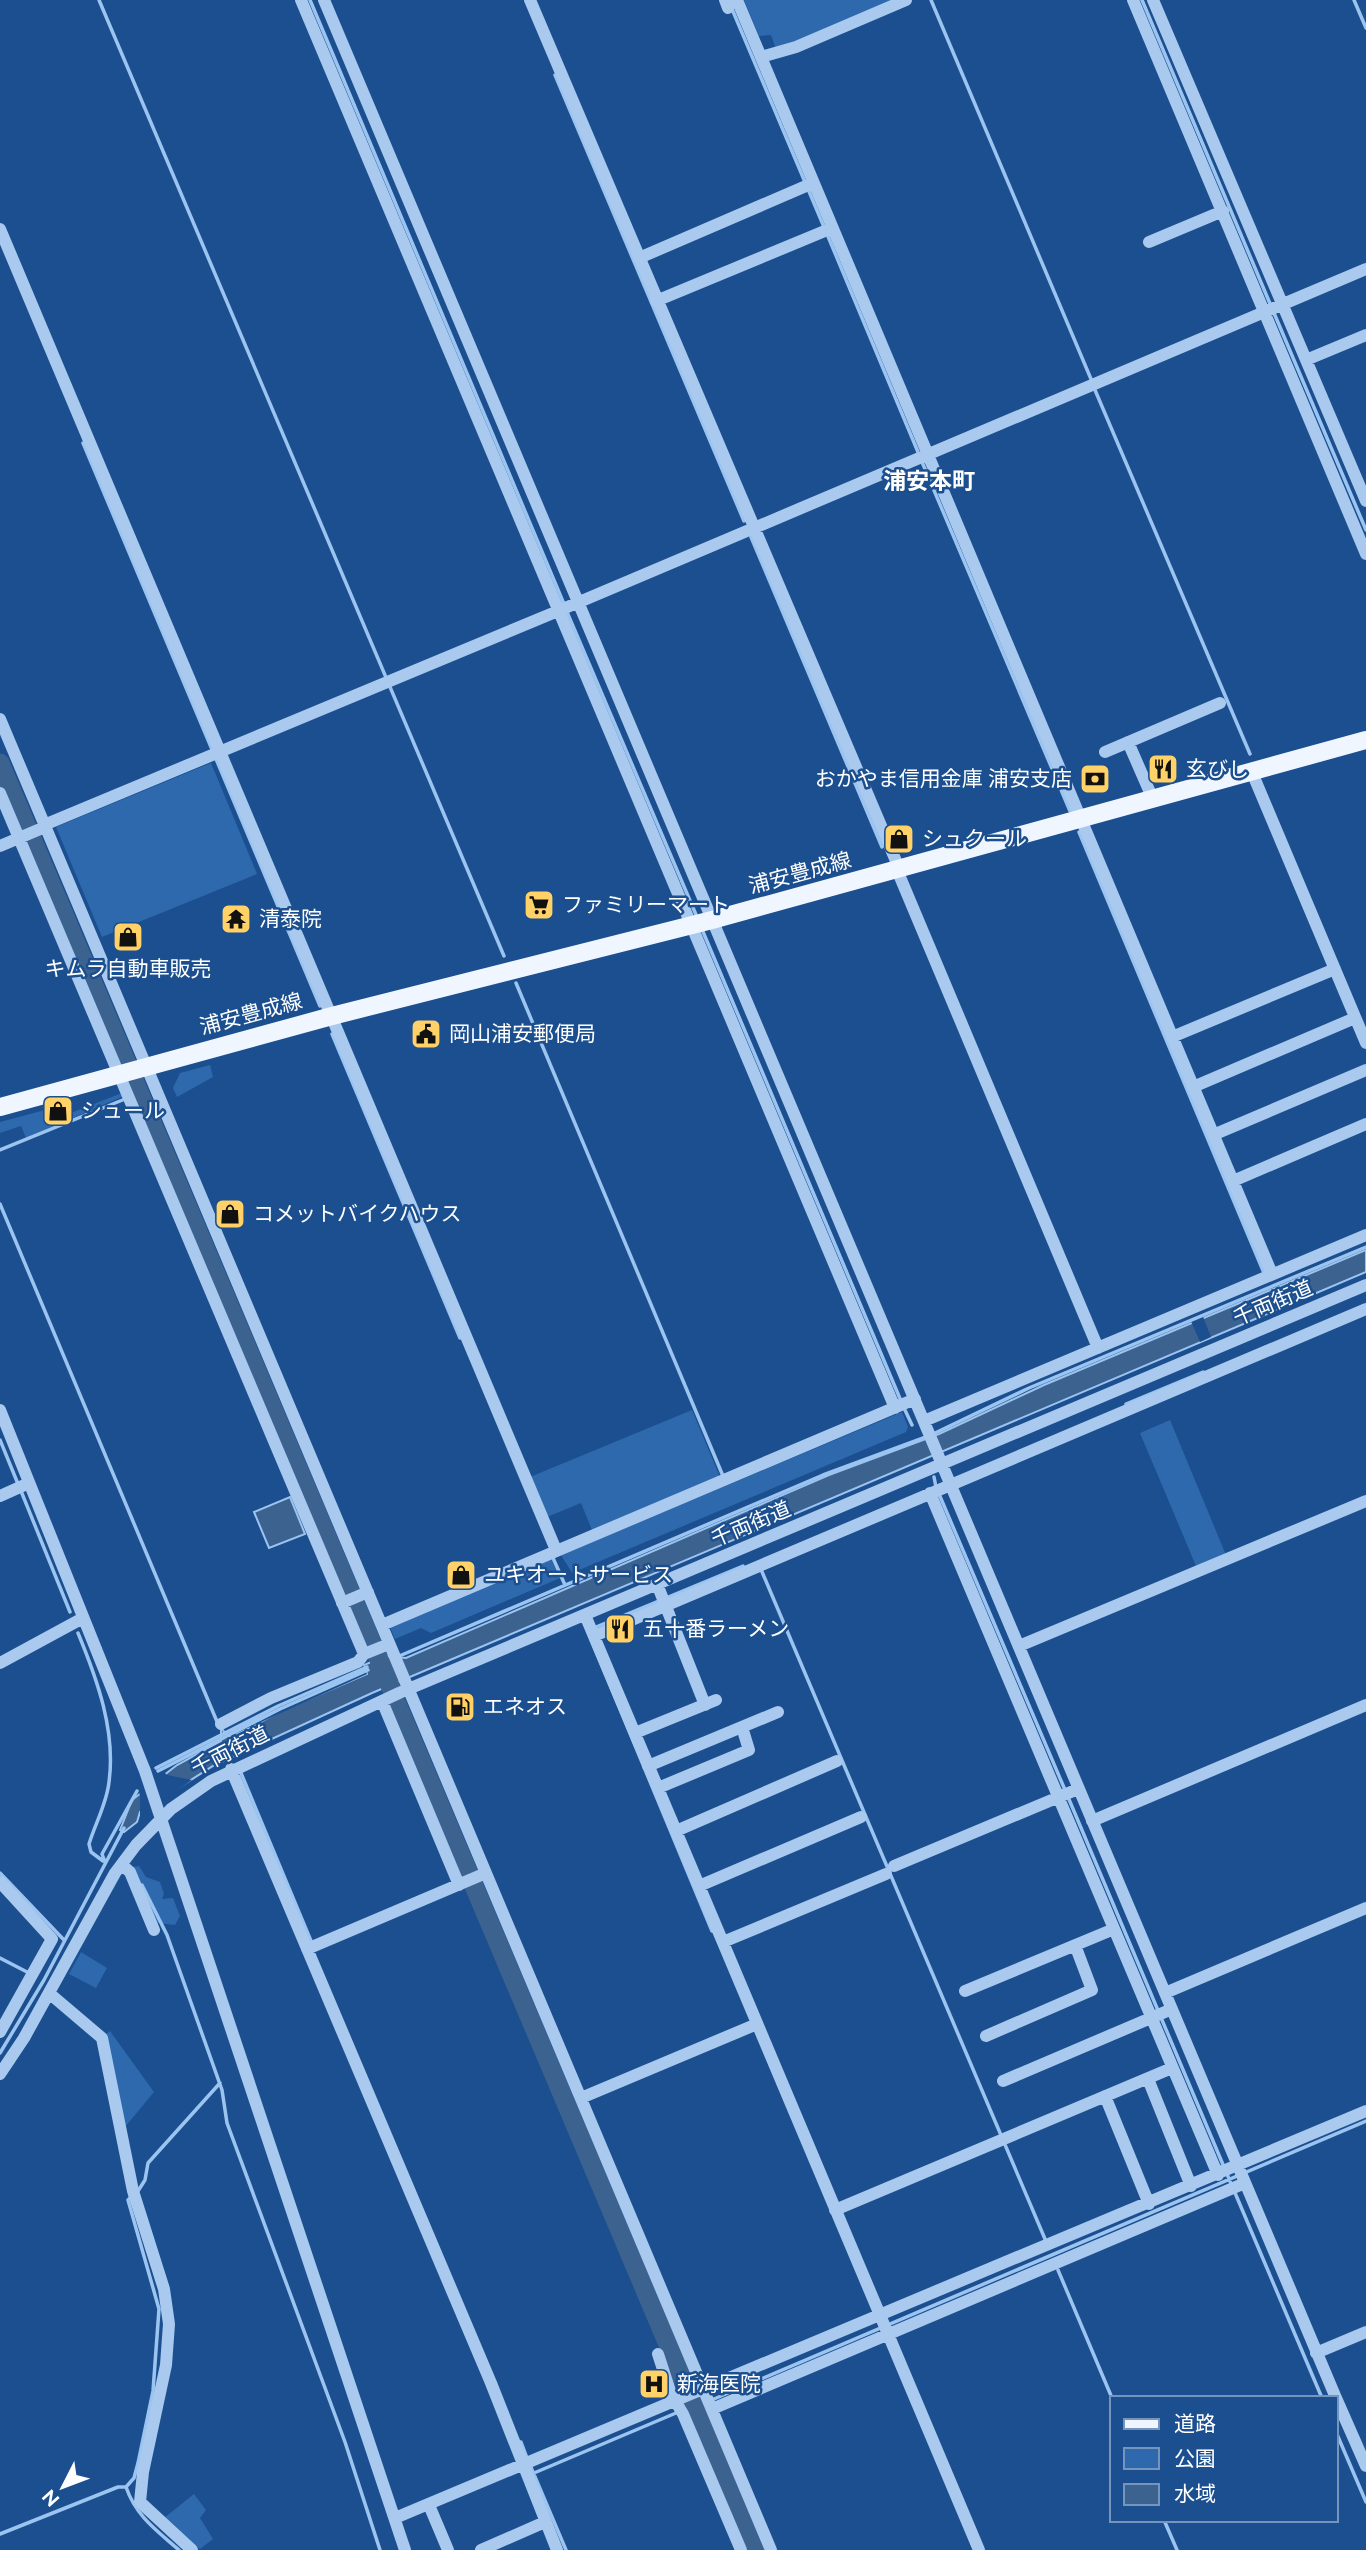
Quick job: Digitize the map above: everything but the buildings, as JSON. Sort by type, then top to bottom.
[{"type":"main road","name":"浦安豊成線","points":[[0,1107],[332,1016],[701,923],[1366,740]]},
{"type":"street","points":[[301,0],[567,607],[904,1404]]},
{"type":"street","points":[[324,0],[567,607],[904,1404],[927,1427],[940,1460],[940,1490],[1067,1793],[1092,1821],[1166,1993],[1160,2014],[1172,2068],[1233,2177]]},
{"type":"street","points":[[530,0],[1098,1348]]},
{"type":"street","points":[[761,57],[796,47],[906,0]]},
{"type":"street","points":[[1133,0],[1150,20],[1183,95],[1273,309],[1366,554]]},
{"type":"street","points":[[1153,0],[1150,20],[1228,206],[1273,309],[1306,360],[1362,478],[1366,501]]},
{"type":"street","points":[[730,3],[761,57],[809,185],[927,454],[1272,1274]]},
{"type":"street","points":[[639,258],[809,185]]},
{"type":"street","points":[[1149,242],[1228,206]]},
{"type":"street","points":[[0,229],[216,754],[332,1016],[553,1552]]},
{"type":"street","points":[[656,301],[828,230]]},
{"type":"street","points":[[0,846],[207,754],[216,754],[1366,269]]},
{"type":"street","points":[[1306,360],[1366,335]]},
{"type":"street","points":[[1105,752],[1220,703]]},
{"type":"street","points":[[0,719],[34,831],[344,1602],[407,1685],[472,1879]]},
{"type":"street","points":[[1128,742],[1152,797]]},
{"type":"street","points":[[1251,770],[1366,1043]]},
{"type":"street","points":[[0,793],[34,831],[130,1070],[364,1594],[382,1625],[379,1650]]},
{"type":"street","points":[[1172,1037],[1335,969]]},
{"type":"street","points":[[1193,1087],[1356,1018]]},
{"type":"street","points":[[1213,1135],[1366,1070]]},
{"type":"street","points":[[1233,1181],[1366,1124]]},
{"type":"street","points":[[927,1427],[1098,1348],[1366,1235]]},
{"type":"street","name":"千両街道","points":[[0,2074],[48,1993],[69,1951],[122,1865],[162,1818],[191,1793],[231,1769],[382,1701],[407,1685],[585,1615],[940,1460],[1366,1285]]},
{"type":"street","points":[[1343,1295],[1350,1312]]},
{"type":"street","points":[[594,1636],[664,1602],[940,1490],[1118,1410],[1350,1312],[1366,1309]]},
{"type":"street","points":[[1111,1392],[1118,1410]]},
{"type":"street","points":[[382,1625],[904,1404]]},
{"type":"street","points":[[0,1410],[23,1486],[83,1618],[162,1818],[405,2550]]},
{"type":"street","points":[[0,1496],[23,1486]]},
{"type":"street","points":[[940,1490],[1019,1646],[1114,1928],[1160,2014],[1335,2396]]},
{"type":"street","points":[[1019,1646],[1366,1501]]},
{"type":"street","points":[[635,1733],[710,1703],[657,1584]]},
{"type":"street","points":[[344,1602],[364,1594]]},
{"type":"street","points":[[585,1615],[723,1942],[754,2025],[979,2550]]},
{"type":"street","points":[[0,1663],[83,1618]]},
{"type":"street","points":[[221,1724],[271,1698],[358,1662],[379,1650]]},
{"type":"street","points":[[382,1701],[581,2098],[700,2392],[712,2409],[771,2550]]},
{"type":"street","points":[[1092,1821],[1366,1705]]},
{"type":"street","points":[[649,1766],[778,1712]]},
{"type":"street","points":[[658,1788],[749,1750],[742,1727]]},
{"type":"street","points":[[676,1831],[837,1761]]},
{"type":"street","points":[[231,1769],[311,1947],[529,2464],[545,2522],[557,2550]]},
{"type":"street","points":[[723,1942],[1067,1793]]},
{"type":"street","points":[[699,1886],[861,1817]]},
{"type":"street","points":[[122,1865],[130,1872],[154,1930]]},
{"type":"street","points":[[311,1947],[472,1879]]},
{"type":"street","points":[[0,1882],[52,1942],[69,1951]]},
{"type":"street","points":[[1166,1993],[1366,1908]]},
{"type":"street","points":[[965,1991],[1114,1928]]},
{"type":"street","points":[[0,2032],[52,1942]]},
{"type":"street","points":[[986,2036],[1092,1990],[1075,1945]]},
{"type":"street","points":[[48,1993],[102,2038],[134,2194],[164,2289],[169,2324],[166,2365],[143,2472],[141,2502],[192,2550]]},
{"type":"street","points":[[1003,2081],[1160,2014]]},
{"type":"street","points":[[581,2098],[754,2025]]},
{"type":"street","points":[[835,2210],[1172,2068]]},
{"type":"street","points":[[1147,2078],[1191,2186]]},
{"type":"street","points":[[1105,2096],[1149,2204]]},
{"type":"street","points":[[395,2518],[700,2392],[884,2329],[1233,2177],[1366,2111]]},
{"type":"street","points":[[712,2409],[1149,2204],[1191,2186],[1233,2177]]},
{"type":"street","points":[[1317,2353],[1366,2332]]},
{"type":"street","points":[[658,2354],[741,2550]]},
{"type":"street","points":[[1338,2403],[1366,2466]]},
{"type":"street","points":[[429,2505],[448,2550]]},
{"type":"street","points":[[481,2550],[545,2522]]},
{"type":"green space","points":[[744,0],[900,0],[776,49],[771,35],[759,36]]},
{"type":"green space","points":[[211,763],[257,874],[102,937],[56,827]]},
{"type":"green space","points":[[210,1065],[213,1077],[177,1097],[173,1088],[180,1073]]},
{"type":"green space","points":[[122,1093],[124,1096],[26,1138],[21,1126],[0,1133],[0,1122],[45,1110],[50,1121]]},
{"type":"green space","points":[[692,1410],[720,1477],[592,1530],[581,1503],[547,1517],[530,1477]]},
{"type":"green space","points":[[902,1412],[908,1427],[906,1432],[572,1573],[561,1555]]},
{"type":"green space","points":[[1170,1420],[1226,1555],[1196,1566],[1140,1433]]},
{"type":"green space","points":[[551,1559],[560,1578],[431,1633],[421,1628],[395,1639],[390,1627]]},
{"type":"green space","points":[[139,1866],[146,1877],[160,1882],[164,1894],[162,1899],[173,1898],[180,1916],[175,1925],[157,1923],[132,1872],[133,1867]]},
{"type":"green space","points":[[81,1952],[107,1968],[96,1988],[69,1974]]},
{"type":"green space","points":[[110,2031],[154,2092],[125,2127],[105,2035]]},
{"type":"green space","points":[[194,2494],[206,2510],[200,2518],[213,2539],[200,2549],[164,2518]]},
{"type":"water","points":[[1366,1250],[1366,1272],[372,1693],[213,1766],[140,1812],[137,1822],[124,1832],[120,1830],[132,1800],[177,1765],[221,1741],[221,1728],[230,1738],[281,1711],[367,1674],[364,1665],[385,1656],[406,1658],[829,1475],[939,1434],[1044,1385]]},
{"type":"water","points":[[290,1497],[305,1534],[269,1548],[254,1512]]},
{"type":"pier","points":[[1202,1314],[1211,1337],[1200,1342],[1190,1319]]},
{"type":"pier","points":[[363,1666],[367,1674],[239,1732],[238,1730],[280,1708],[363,1672]]},
{"type":"pier","points":[[157,1765],[167,1775],[192,1780],[143,1814],[140,1820],[140,1796],[135,1775]]},
{"type":"waterway","points":[[99,0],[504,956]]},
{"type":"waterway","points":[[310,0],[564,604]]},
{"type":"waterway","points":[[931,0],[1091,379]]},
{"type":"waterway","points":[[1142,0],[1271,306]]},
{"type":"waterway","points":[[1354,0],[1366,28]]},
{"type":"waterway","points":[[732,9],[805,182]]},
{"type":"waterway","points":[[555,75],[744,521]]},
{"type":"waterway","points":[[808,189],[824,227]]},
{"type":"waterway","points":[[827,234],[918,452]]},
{"type":"waterway","points":[[1274,313],[1366,530]]},
{"type":"waterway","points":[[1095,390],[1250,754]]},
{"type":"waterway","points":[[83,443],[320,1006]]},
{"type":"waterway","points":[[922,462],[1070,811]]},
{"type":"waterway","points":[[751,537],[882,847]]},
{"type":"waterway","points":[[567,612],[697,917]]},
{"type":"waterway","points":[[0,763],[391,1688]]},
{"type":"waterway","points":[[1079,832],[1264,1273]]},
{"type":"waterway","points":[[701,927],[901,1401]]},
{"type":"waterway","points":[[516,983],[723,1476]]},
{"type":"waterway","points":[[332,1034],[460,1338]]},
{"type":"waterway","points":[[132,1096],[139,1094]]},
{"type":"waterway","points":[[0,1150],[125,1099]]},
{"type":"waterway","points":[[0,1204],[218,1724]]},
{"type":"waterway","points":[[933,1434],[1029,1388],[1366,1247]]},
{"type":"waterway","points":[[1126,1404],[1203,1372]]},
{"type":"waterway","points":[[904,1408],[912,1425]]},
{"type":"waterway","points":[[397,1657],[823,1475],[926,1437]]},
{"type":"waterway","points":[[0,1440],[18,1484]]},
{"type":"waterway","points":[[934,1477],[936,1487]]},
{"type":"waterway","points":[[21,1491],[70,1612]]},
{"type":"waterway","points":[[939,1494],[1065,1790]]},
{"type":"waterway","points":[[553,1558],[565,1585]]},
{"type":"waterway","points":[[596,1627],[743,1566]]},
{"type":"waterway","points":[[760,1567],[1045,2239]]},
{"type":"waterway","points":[[588,1632],[712,1931]]},
{"type":"waterway","points":[[78,1633],[98,1687],[110,1744],[108,1790],[89,1844],[91,1852],[103,1861]]},
{"type":"waterway","points":[[156,1768],[278,1706],[367,1667]]},
{"type":"waterway","points":[[158,1771],[280,1709],[368,1670]]},
{"type":"waterway","points":[[397,1704],[755,2550]]},
{"type":"waterway","points":[[241,1773],[311,1941]]},
{"type":"waterway","points":[[105,1862],[102,1854],[137,1791]]},
{"type":"waterway","points":[[1068,1797],[1224,2167]]},
{"type":"waterway","points":[[0,2053],[44,1980],[124,1828]]},
{"type":"waterway","points":[[0,1873],[64,1940]]},
{"type":"waterway","points":[[142,1885],[167,1935],[222,2090],[227,2123],[345,2442],[380,2550]]},
{"type":"waterway","points":[[0,1958],[29,1973]]},
{"type":"waterway","points":[[138,2191],[145,2180],[148,2163],[220,2083]]},
{"type":"waterway","points":[[714,2399],[1366,2121]]},
{"type":"waterway","points":[[1227,2174],[1321,2396]]},
{"type":"waterway","points":[[126,2487],[134,2478],[153,2391],[159,2309],[128,2200],[132,2196]]},
{"type":"waterway","points":[[1058,2270],[1111,2396]]},
{"type":"waterway","points":[[686,2409],[694,2406]]},
{"type":"waterway","points":[[695,2408],[700,2407]]},
{"type":"waterway","points":[[534,2473],[676,2413]]},
{"type":"waterway","points":[[1338,2437],[1366,2502]]},
{"type":"waterway","points":[[521,2442],[527,2458]]},
{"type":"waterway","points":[[530,2465],[566,2550]]},
{"type":"waterway","points":[[0,2534],[118,2487],[126,2487],[141,2514],[179,2550]]},
{"type":"waterway","points":[[1165,2522],[1177,2550]]},
{"type":"place","name":"玄びし","points":[[1163,769]]},
{"type":"place","name":"おかやま信用金庫 浦安支店","points":[[1095,779]]},
{"type":"place","name":"シュクール","points":[[899,839]]},
{"type":"place","name":"ファミリーマート","points":[[539,905]]},
{"type":"place","name":"清泰院","points":[[236,919]]},
{"type":"place","name":"キムラ自動車販売","points":[[128,937]]},
{"type":"place","name":"岡山浦安郵便局","points":[[426,1034]]},
{"type":"place","name":"シュール","points":[[58,1111]]},
{"type":"place","name":"コメットバイクハウス","points":[[230,1214]]},
{"type":"place","name":"ユキオートサービス","points":[[461,1575]]},
{"type":"place","name":"五十番ラーメン","points":[[620,1629]]},
{"type":"place","name":"エネオス","points":[[460,1707]]},
{"type":"place","name":"新海医院","points":[[654,2384]]},
{"type":"district","name":"浦安本町","points":[[929,481]]}]
